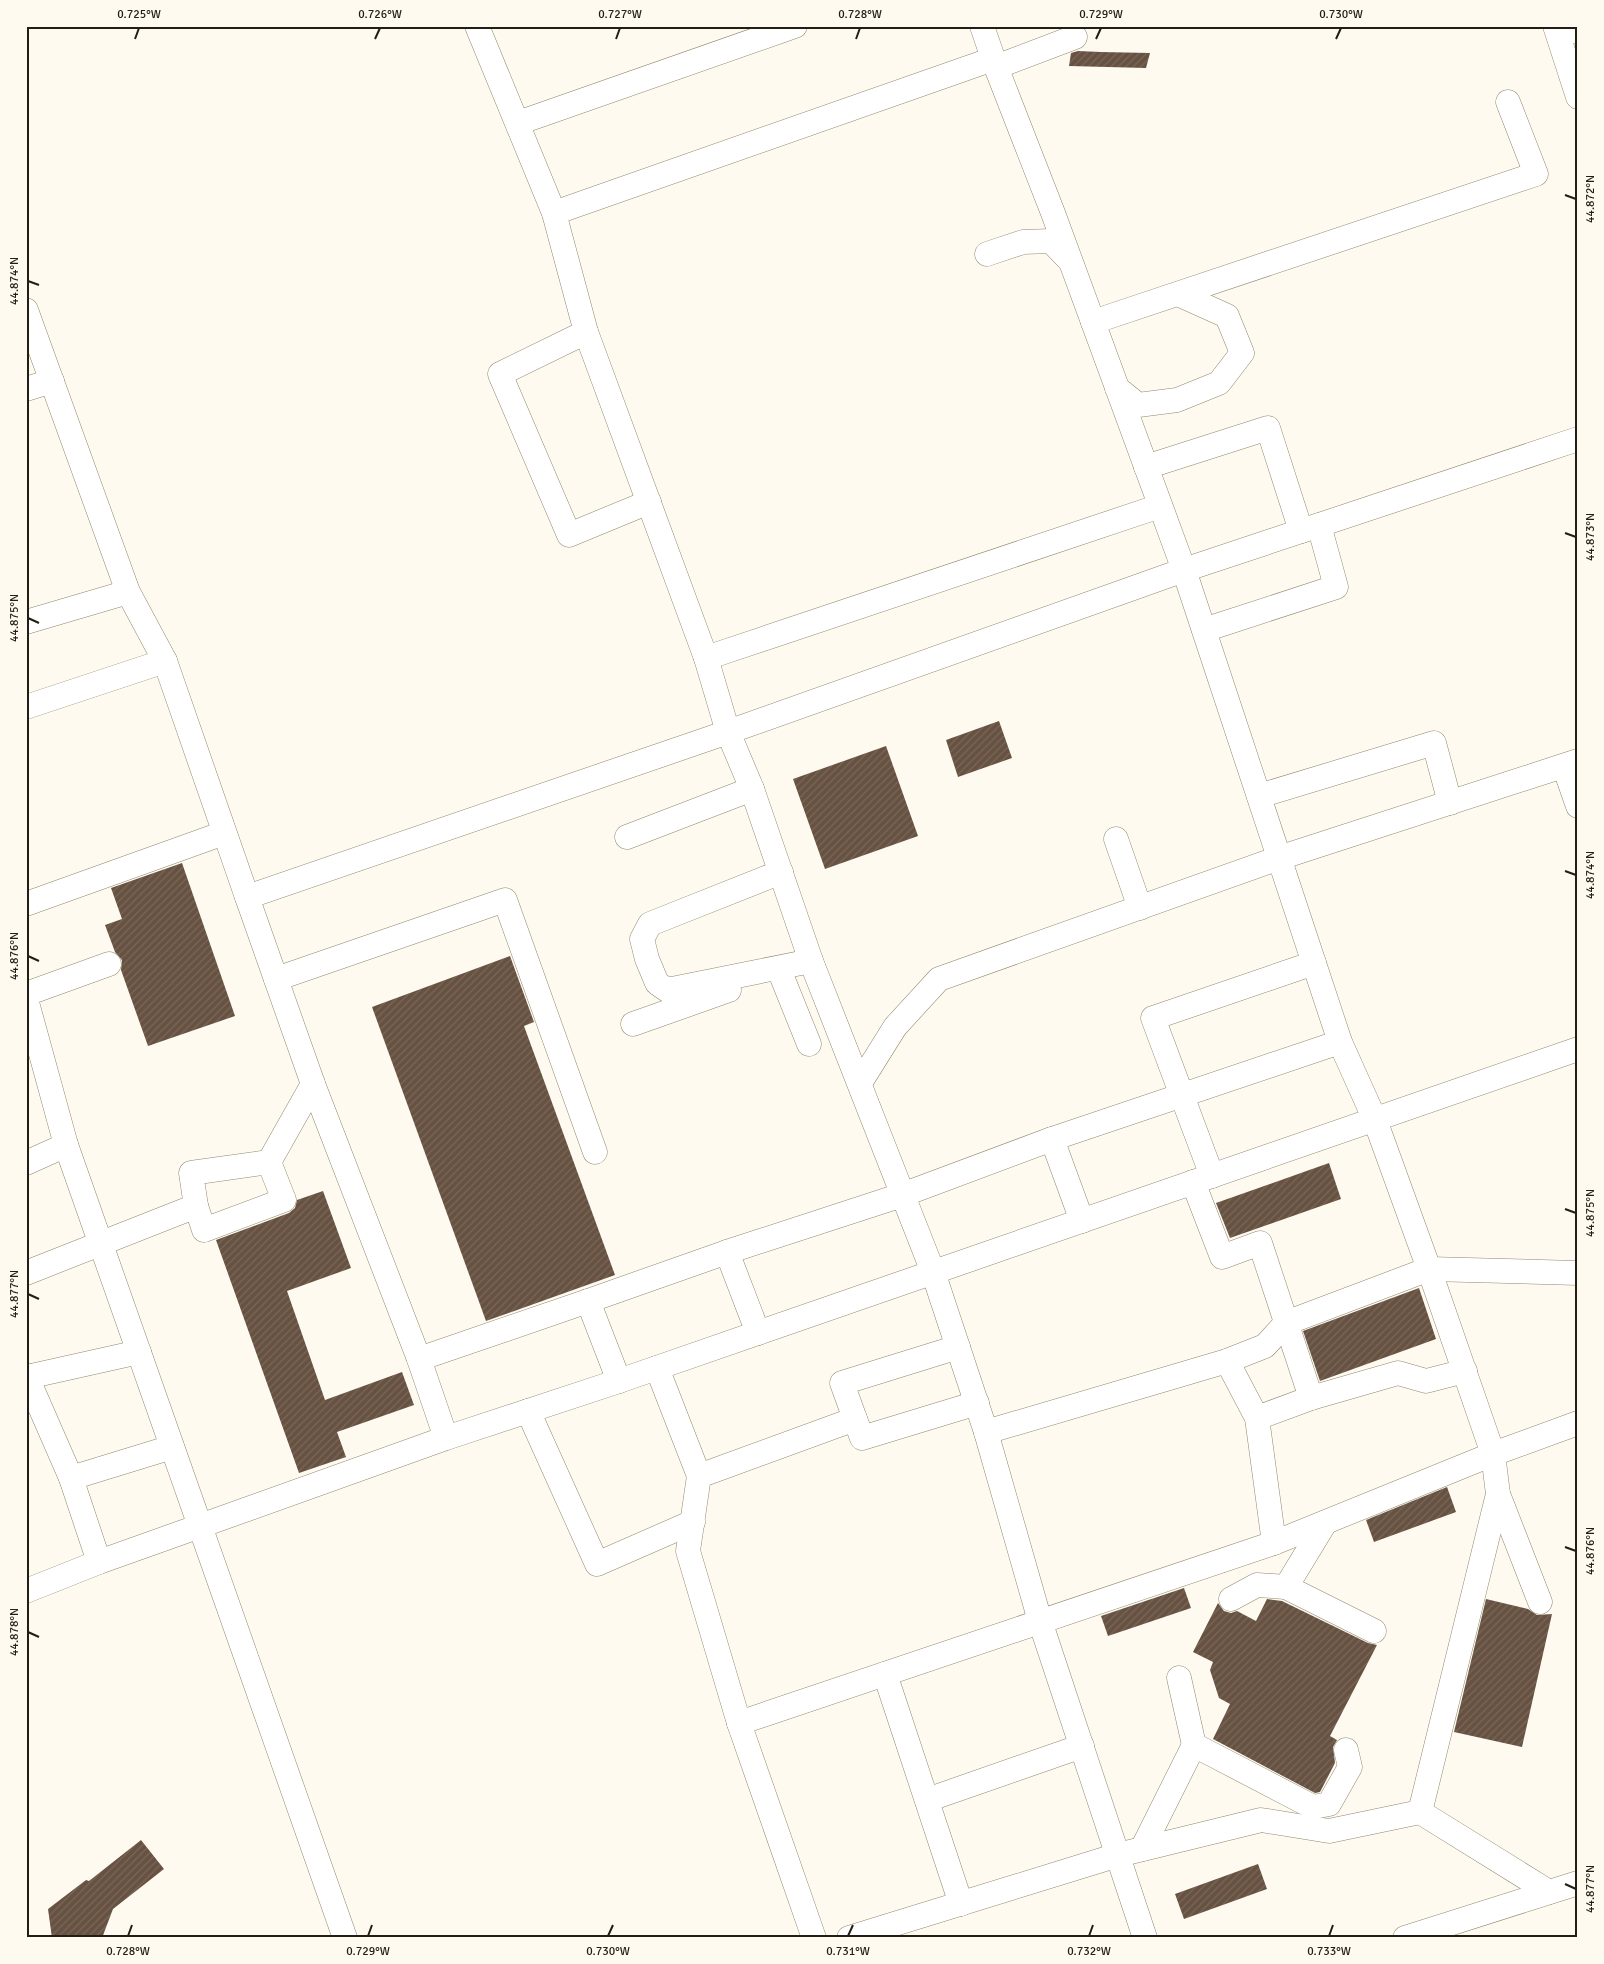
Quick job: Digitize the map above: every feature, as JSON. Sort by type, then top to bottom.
[{"type":"lane","points":[[477,26],[554,213],[586,332],[706,658],[728,732],[752,789],[811,961],[860,1082],[932,1272],[977,1402],[1040,1620],[1145,1938]]},
{"type":"lane","points":[[518,123],[739,36],[795,26]]},
{"type":"lane","points":[[982,26],[994,63],[1054,213],[1184,570],[1340,1042],[1375,1120],[1429,1269],[1493,1454],[1498,1494],[1540,1602]]},
{"type":"lane","points":[[1564,31],[1578,97]]},
{"type":"lane","points":[[554,213],[1074,37]]},
{"type":"lane","points":[[1093,322],[1536,174],[1508,102]]},
{"type":"lane","points":[[987,254],[1023,242],[1044,228],[1054,213]]},
{"type":"lane","points":[[1023,242],[1051,241],[1072,264]]},
{"type":"lane","points":[[1117,388],[1138,405],[1177,400],[1219,383],[1242,353],[1227,316],[1178,294]]},
{"type":"lane","points":[[26,310],[128,592],[165,661],[313,1084],[419,1358],[446,1438]]},
{"type":"lane","points":[[586,332],[500,374],[569,535],[649,502]]},
{"type":"lane","points":[[26,390],[52,381]]},
{"type":"lane","points":[[1146,467],[1268,428],[1336,587],[1204,630]]},
{"type":"lane","points":[[247,897],[728,732],[1184,570],[1578,440]]},
{"type":"lane","points":[[706,658],[1160,506]]},
{"type":"lane","points":[[26,622],[128,592]]},
{"type":"lane","points":[[26,707],[165,661]]},
{"type":"lane","points":[[1259,796],[1434,743],[1450,803]]},
{"type":"lane","points":[[860,1082],[895,1027],[939,979],[1279,858],[1571,764],[1578,806]]},
{"type":"lane","points":[[627,837],[752,789]]},
{"type":"lane","points":[[26,904],[224,833]]},
{"type":"lane","points":[[1116,839],[1140,908]]},
{"type":"lane","points":[[781,872],[650,924],[642,938],[647,959],[657,984],[667,990],[811,961]]},
{"type":"lane","points":[[276,979],[506,900],[596,1152]]},
{"type":"lane","points":[[633,1024],[811,961]]},
{"type":"lane","points":[[1311,1398],[1260,1242],[1222,1257],[1182,1095],[1153,1018],[1314,963]]},
{"type":"lane","points":[[26,994],[109,964]]},
{"type":"lane","points":[[780,972],[809,1044]]},
{"type":"lane","points":[[26,999],[66,1145],[346,1938]]},
{"type":"lane","points":[[419,1358],[588,1302],[727,1252],[902,1195],[1052,1138],[1340,1042]]},
{"type":"lane","points":[[26,1591],[99,1562],[446,1438],[620,1381],[1578,1049]]},
{"type":"lane","points":[[270,1162],[191,1173],[196,1206],[204,1230],[284,1200],[270,1162],[313,1084]]},
{"type":"lane","points":[[1052,1138],[1082,1221]]},
{"type":"lane","points":[[26,1162],[66,1145]]},
{"type":"lane","points":[[26,1273],[196,1206]]},
{"type":"lane","points":[[727,1252],[758,1333]]},
{"type":"lane","points":[[986,1432],[1228,1361],[1265,1346],[1286,1323],[1429,1269],[1578,1273]]},
{"type":"lane","points":[[588,1302],[620,1381]]},
{"type":"lane","points":[[958,1347],[842,1383],[862,1438],[977,1402]]},
{"type":"lane","points":[[99,1562],[72,1478],[27,1376],[139,1352]]},
{"type":"lane","points":[[1228,1361],[1257,1418],[1274,1543]]},
{"type":"lane","points":[[657,1368],[699,1476],[688,1551],[739,1723],[814,1938]]},
{"type":"lane","points":[[1257,1418],[1311,1398],[1398,1373],[1426,1381],[1465,1371]]},
{"type":"lane","points":[[528,1411],[597,1564],[693,1522]]},
{"type":"lane","points":[[699,1476],[855,1420]]},
{"type":"lane","points":[[739,1723],[1040,1620],[1274,1543],[1493,1454],[1578,1423]]},
{"type":"lane","points":[[72,1478],[172,1446]]},
{"type":"lane","points":[[1420,1812],[1498,1494]]},
{"type":"lane","points":[[1286,1587],[1325,1523]]},
{"type":"lane","points":[[1231,1599],[1256,1585],[1286,1587],[1374,1631]]},
{"type":"lane","points":[[885,1674],[961,1904]]},
{"type":"lane","points":[[1142,1849],[1194,1745],[1179,1678]]},
{"type":"lane","points":[[1194,1745],[1313,1807],[1329,1804],[1350,1767],[1346,1750]]},
{"type":"lane","points":[[927,1800],[1082,1746]]},
{"type":"lane","points":[[849,1938],[1118,1855],[1261,1820],[1329,1831],[1420,1812],[1549,1892]]},
{"type":"lane","points":[[1405,1938],[1578,1883]]},
{"type":"building","points":[[1078,51],[1150,53],[1146,68],[1069,66],[1071,53]]},
{"type":"building","points":[[999,721],[1012,758],[958,777],[946,740]]},
{"type":"building","points":[[886,746],[918,836],[825,869],[793,779]]},
{"type":"building","points":[[182,863],[235,1016],[148,1046],[121,970],[122,960],[115,952],[105,925],[122,919],[111,888]]},
{"type":"building","points":[[510,956],[534,1022],[524,1026],[615,1275],[486,1321],[372,1007]]},
{"type":"building","points":[[1329,1163],[1341,1199],[1230,1238],[1216,1203]]},
{"type":"building","points":[[323,1191],[351,1268],[287,1291],[325,1400],[402,1372],[414,1405],[337,1432],[346,1457],[299,1473],[216,1240],[289,1213],[295,1208],[297,1200]]},
{"type":"building","points":[[1419,1288],[1436,1339],[1320,1381],[1303,1331]]},
{"type":"building","points":[[1447,1487],[1456,1512],[1374,1542],[1366,1520]]},
{"type":"building","points":[[1184,1588],[1191,1608],[1108,1636],[1101,1616]]},
{"type":"building","points":[[1267,1599],[1282,1601],[1368,1643],[1377,1645],[1330,1736],[1337,1740],[1333,1747],[1335,1763],[1320,1792],[1315,1793],[1213,1739],[1230,1704],[1219,1698],[1210,1670],[1213,1662],[1193,1652],[1218,1603],[1224,1611],[1231,1613],[1237,1611],[1256,1621]]},
{"type":"building","points":[[1486,1599],[1528,1609],[1537,1615],[1552,1614],[1522,1747],[1454,1732]]},
{"type":"building","points":[[141,1840],[164,1869],[113,1909],[102,1938],[52,1938],[48,1909],[86,1880],[89,1881]]},
{"type":"building","points":[[1258,1864],[1267,1889],[1184,1919],[1175,1894]]}]
